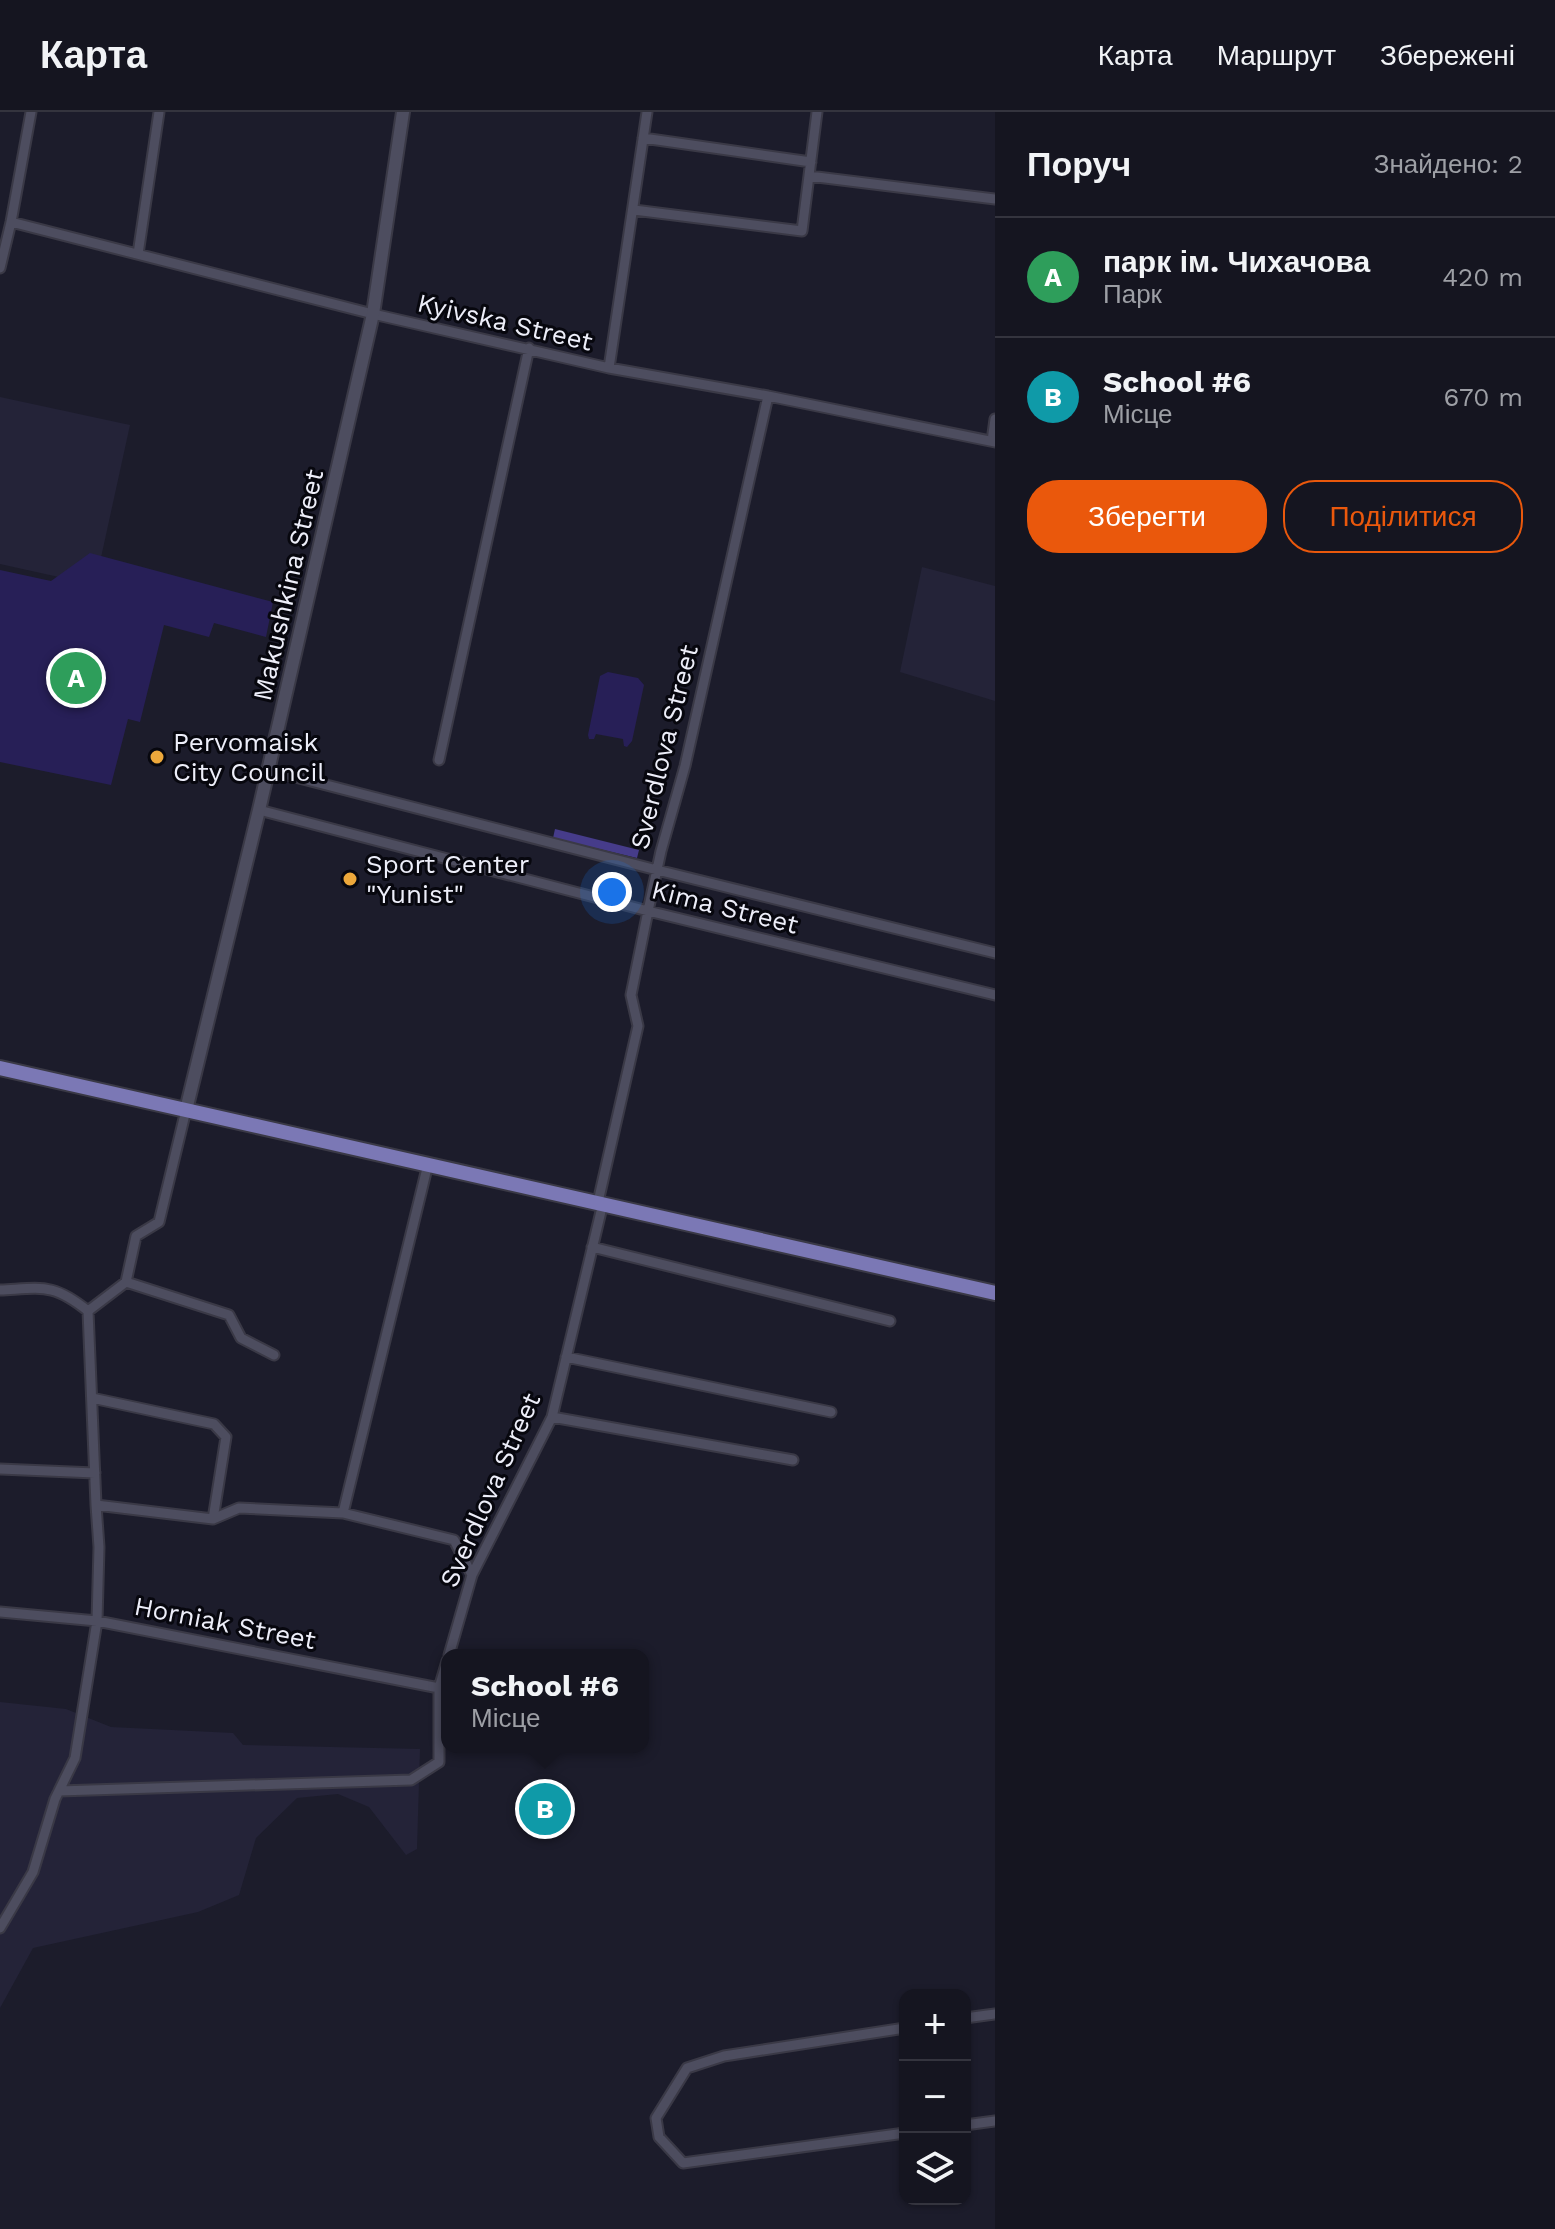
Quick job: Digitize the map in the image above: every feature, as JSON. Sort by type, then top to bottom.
[{"type":"main road","points":[[0,1068],[995,1293]]},
{"type":"street","points":[[0,268],[31,112]]},
{"type":"street","points":[[138,254],[159,112]]},
{"type":"street","name":"Makushkina Street","points":[[186,1110],[259,810],[373,314],[403,112]]},
{"type":"street","points":[[609,368],[647,112]]},
{"type":"street","points":[[634,210],[802,231],[817,112]]},
{"type":"street","points":[[643,138],[811,162]]},
{"type":"street","points":[[809,176],[995,199]]},
{"type":"street","name":"Kyivska Street","points":[[11,222],[373,314],[609,368],[768,396],[994,442]]},
{"type":"street","points":[[439,760],[529,348]]},
{"type":"street","name":"Sverdlova Street","points":[[451,1649],[472,1575],[552,1417],[592,1247],[638,1026],[631,995],[648,911],[685,766],[768,396]]},
{"type":"street","points":[[994,442],[995,419]]},
{"type":"street","name":"Kima Street","points":[[268,770],[995,953]]},
{"type":"street","name":"Kima Street","points":[[259,810],[648,911],[995,995]]},
{"type":"street","points":[[88,1311],[126,1282],[136,1236],[159,1222],[186,1110]]},
{"type":"street","points":[[343,1513],[428,1164]]},
{"type":"street","points":[[592,1247],[890,1321]]},
{"type":"street","points":[[126,1282],[229,1315],[241,1338],[274,1355]]},
{"type":"street","points":[[0,1290],[51,1289],[88,1311]]},
{"type":"street","points":[[0,1928],[33,1872],[59,1791],[75,1758],[97,1621],[99,1547],[88,1311]]},
{"type":"street","points":[[566,1357],[831,1412]]},
{"type":"street","points":[[92,1398],[214,1424],[226,1437],[213,1519]]},
{"type":"street","points":[[552,1417],[793,1460]]},
{"type":"street","points":[[0,1469],[95,1473]]},
{"type":"street","points":[[96,1505],[213,1519],[239,1508],[343,1513],[454,1540],[472,1575]]},
{"type":"street","name":"Horniak Street","points":[[0,1612],[97,1621],[439,1688]]},
{"type":"street","points":[[59,1791],[411,1780],[439,1762],[441,1681]]},
{"type":"street","points":[[971,2017],[995,2014]]},
{"type":"street","points":[[899,2029],[724,2056],[687,2068],[656,2118],[659,2137],[683,2163],[899,2134]]},
{"type":"street","points":[[971,2124],[995,2121]]},
{"type":"shaded area","points":[[0,397],[130,425],[95,585],[0,564]]},
{"type":"shaded area","points":[[90,553],[273,602],[266,637],[214,623],[209,637],[164,625],[140,722],[128,719],[111,785],[0,762],[0,570],[51,581]]},
{"type":"shaded area","points":[[922,567],[995,586],[995,701],[900,672]]},
{"type":"shaded area","points":[[608,672],[638,678],[644,685],[632,741],[627,747],[623,739],[596,734],[594,739],[589,739],[600,676]]},
{"type":"shaded area","points":[[555,829],[639,850],[637,858],[553,838]]},
{"type":"shaded area","points":[[0,1702],[66,1709],[111,1727],[233,1733],[243,1745],[420,1749],[417,1849],[406,1855],[369,1807],[338,1794],[297,1798],[256,1838],[239,1895],[198,1912],[33,1948],[0,2008]]},
{"type":"place","name":"парк ім. Чихачова","points":[[76,678]]},
{"type":"place","name":"Pervomaisk City Council","points":[[157,757]]},
{"type":"place","name":"Sport Center \"Yunist\"","points":[[350,879]]},
{"type":"place","name":"School #6","points":[[545,1809]]}]
